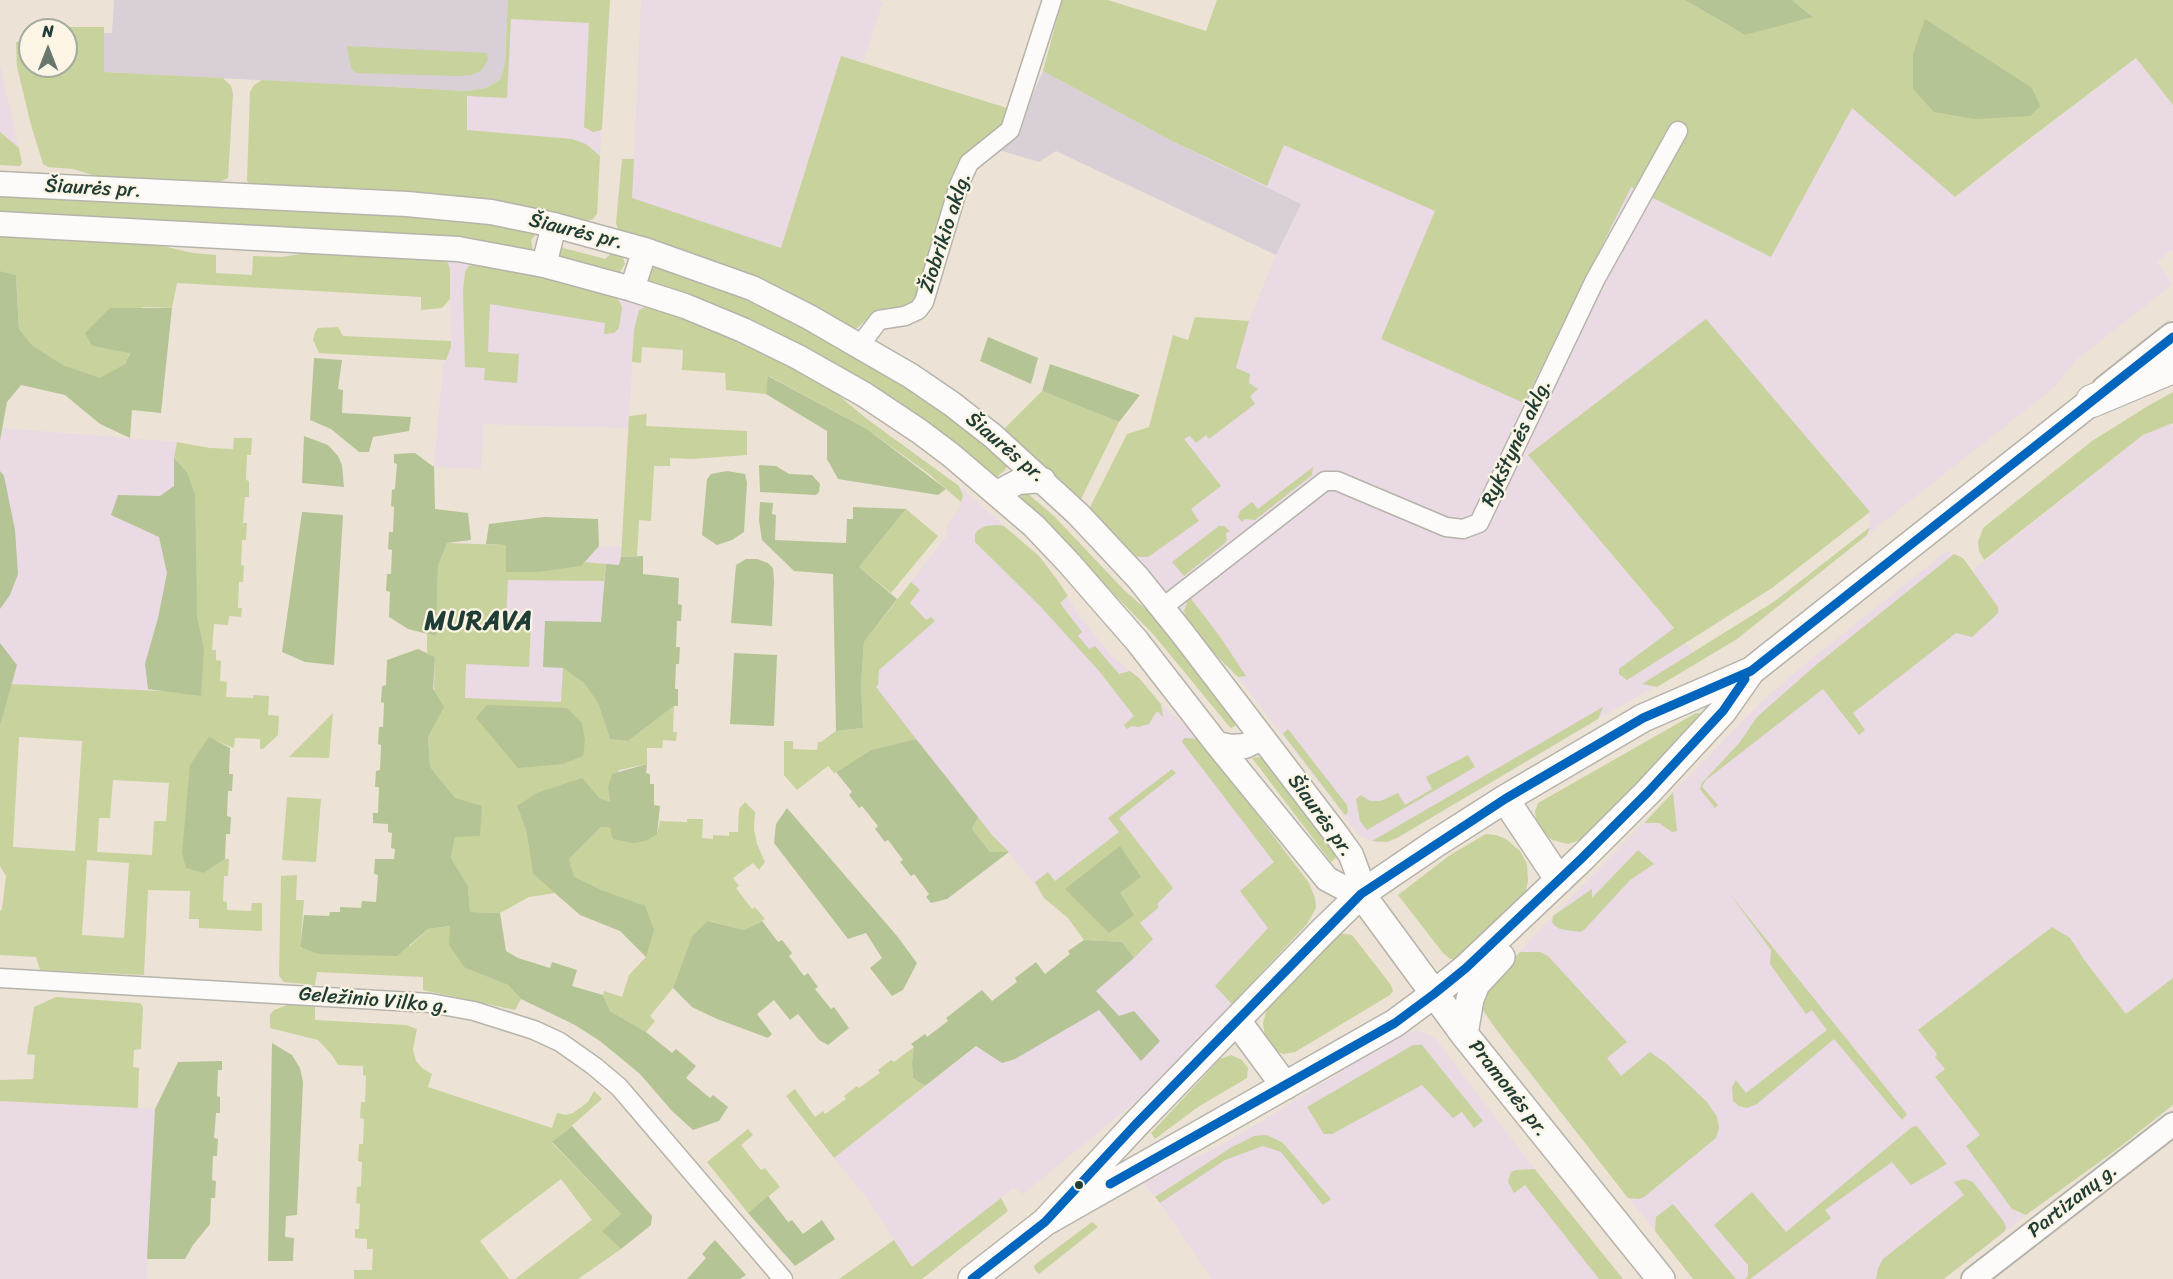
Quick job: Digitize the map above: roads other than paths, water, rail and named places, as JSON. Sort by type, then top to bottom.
[{"type":"highway","points":[[2092,401],[2173,337]]},
{"type":"highway","points":[[2092,401],[2173,367]]},
{"type":"main road","name":"Šiaurės pr.","points":[[0,184],[407,204],[491,212],[554,225],[645,250],[752,288],[860,345],[911,376],[952,404],[1063,498],[1138,578],[1351,855],[1358,874],[1361,894],[1327,879],[1102,601],[1034,526],[951,454],[919,430],[798,357],[743,330],[685,306],[632,289],[544,265],[446,248],[0,224]]},
{"type":"main road","points":[[544,265],[554,225]]},
{"type":"main road","points":[[632,289],[645,250]]},
{"type":"main road","points":[[1045,1222],[1135,1125],[1361,894],[1505,799],[1643,718],[1751,671],[2092,401]]},
{"type":"main road","points":[[997,493],[1018,482],[1043,480]]},
{"type":"main road","points":[[972,1279],[1045,1222],[1395,1023],[1434,994],[1466,968],[1559,880],[1680,759],[1722,711],[1751,671]]},
{"type":"main road","points":[[1216,744],[1232,747],[1245,746],[1262,738]]},
{"type":"main road","points":[[1505,799],[1559,880]]},
{"type":"main road","points":[[1464,1034],[1470,999],[1476,984],[1561,899],[1573,880],[1582,858]]},
{"type":"main road","name":"Pramonės pr.","points":[[1361,894],[1464,1034],[1660,1279]]},
{"type":"main road","points":[[1237,1021],[1285,1086]]},
{"type":"street","name":"Žiobrikio aklg.","points":[[860,345],[879,320],[905,316],[918,310],[924,302],[959,185],[969,163],[1010,130],[1052,0]]},
{"type":"street","name":"Rykštynės aklg.","points":[[1162,608],[1324,481],[1337,481],[1446,527],[1463,529],[1479,523],[1595,280],[1678,131]]},
{"type":"street","name":"Geležinio Vilko g.","points":[[0,978],[430,1003],[474,1011],[534,1030],[560,1042],[594,1066],[619,1088],[783,1279]]},
{"type":"street","name":"Partizanų g.","points":[[1973,1279],[2173,1124]]},
{"type":"district","name":"MURAVA","points":[[479,622]]}]
